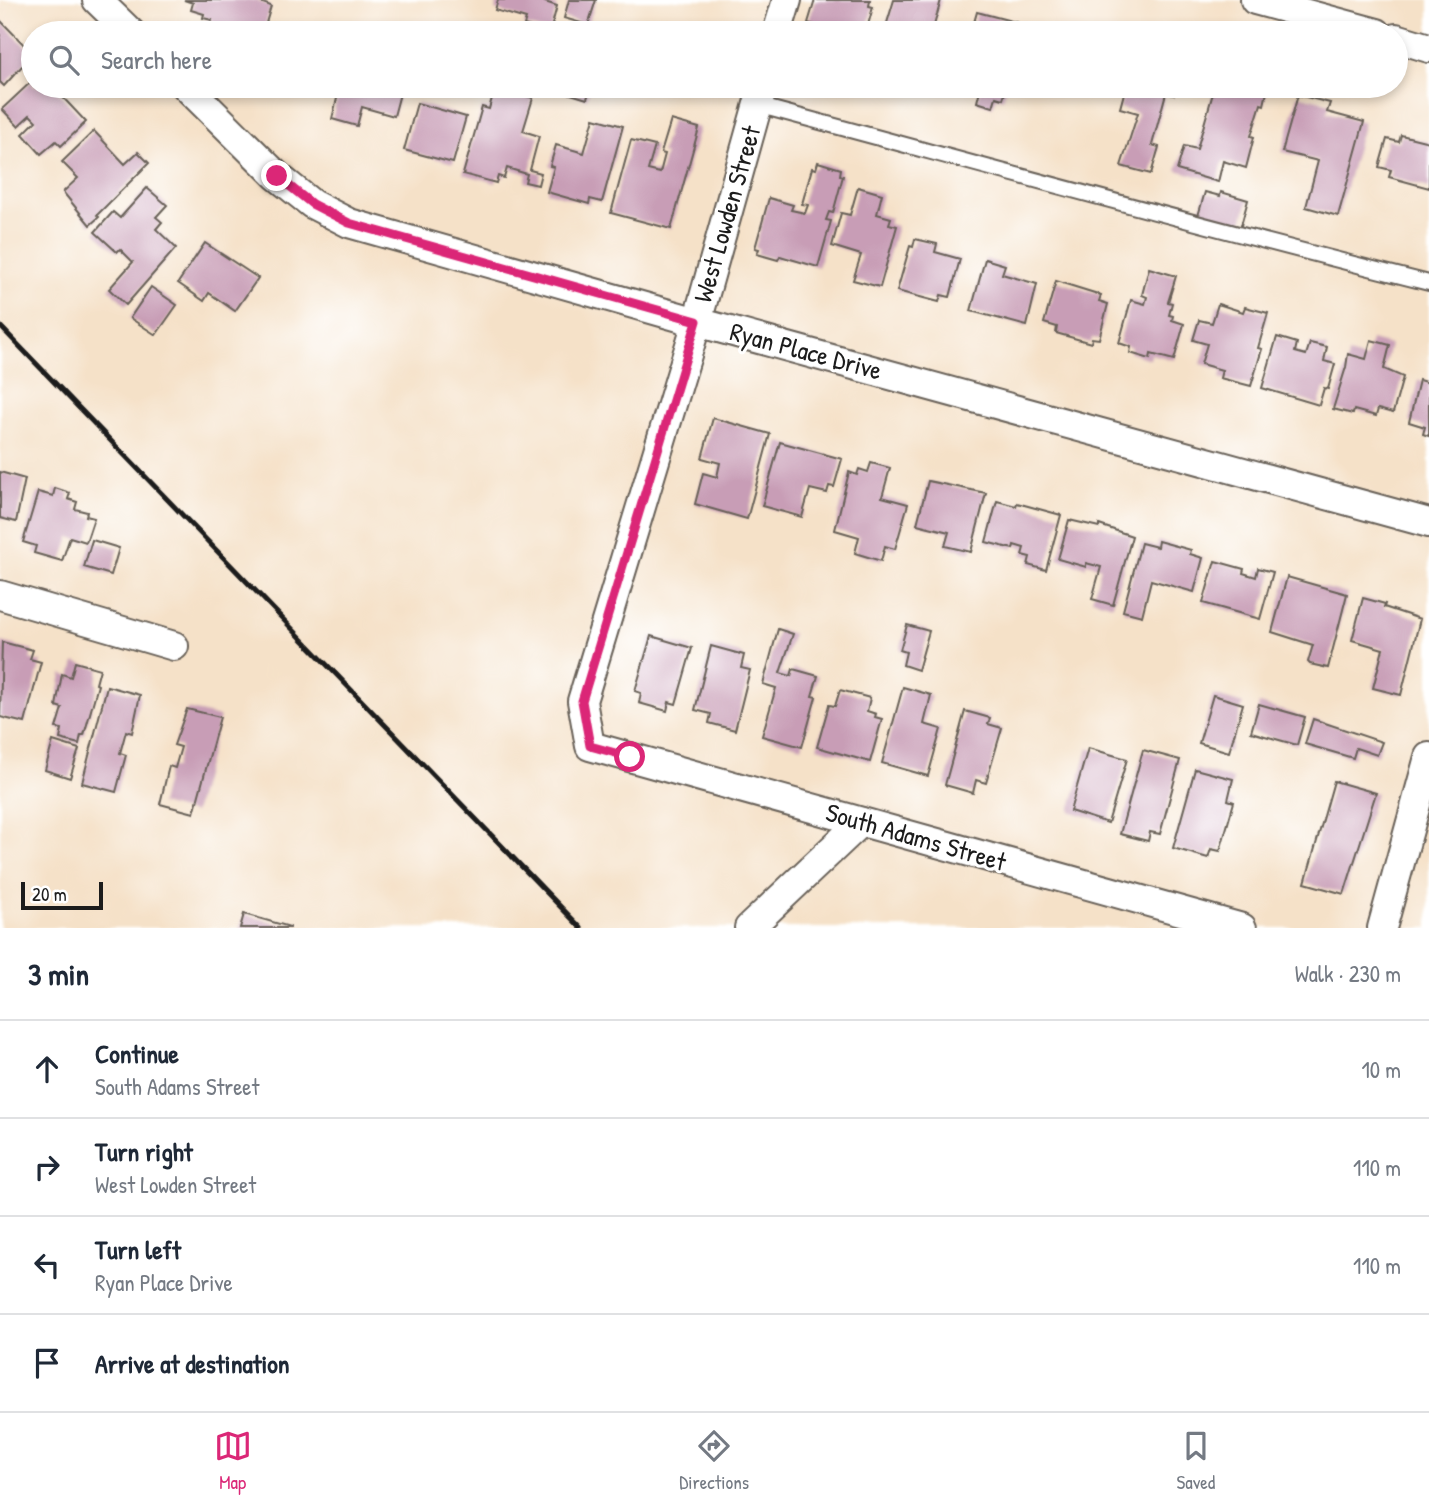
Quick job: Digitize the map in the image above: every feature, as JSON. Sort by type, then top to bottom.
[{"type":"street","points":[[97,0],[119,21]]},
{"type":"street","points":[[781,21],[787,0]]},
{"type":"street","points":[[1255,0],[1333,21]]},
{"type":"street","points":[[1408,42],[1429,48]]},
{"type":"street","name":"Ryan Place Drive","points":[[198,98],[277,176],[312,204],[349,223],[1429,523]]},
{"type":"street","name":"West Lowden Street","points":[[590,746],[582,701],[697,321],[759,98]]},
{"type":"street","points":[[0,595],[174,646]]},
{"type":"street","name":"South Adams Street","points":[[590,746],[1242,928]]},
{"type":"street","points":[[1382,928],[1429,757]]},
{"type":"street","points":[[749,928],[861,822]]},
{"type":"lane","points":[[770,98],[1024,176],[1225,232],[1429,283]]},
{"type":"building","points":[[184,0],[255,0],[271,6],[267,21],[212,21],[203,18],[204,14],[191,10],[193,3]]},
{"type":"building","points":[[498,0],[545,0],[557,6],[553,21],[525,21],[526,19],[495,10]]},
{"type":"building","points":[[569,0],[596,0],[589,21],[564,18]]},
{"type":"building","points":[[815,0],[870,0],[869,6],[873,7],[869,21],[809,21]]},
{"type":"building","points":[[894,0],[941,0],[935,21],[888,21]]},
{"type":"building","points":[[977,12],[1012,21],[974,21]]},
{"type":"building","points":[[0,20],[21,42],[21,67],[4,86],[0,82]]},
{"type":"building","points":[[21,91],[21,98],[64,98],[86,122],[61,146],[56,141],[41,154],[23,134],[36,121],[30,115],[18,126],[2,109]]},
{"type":"building","points":[[337,98],[399,98],[394,116],[362,107],[357,126],[332,119]]},
{"type":"building","points":[[492,98],[533,98],[523,131],[539,136],[530,170],[541,173],[538,185],[525,182],[527,174],[507,168],[504,178],[498,176],[496,183],[463,174],[482,107],[489,109]]},
{"type":"building","points":[[978,98],[996,98],[993,107],[977,102]]},
{"type":"building","points":[[1123,98],[1165,98],[1152,145],[1159,147],[1151,174],[1121,166],[1138,113],[1120,108]]},
{"type":"building","points":[[1212,98],[1266,98],[1264,105],[1261,104],[1251,136],[1254,137],[1246,168],[1223,161],[1218,182],[1177,170],[1184,146],[1197,149]]},
{"type":"building","points":[[1297,98],[1330,103],[1327,112],[1364,122],[1338,216],[1306,207],[1318,161],[1282,152]]},
{"type":"building","points":[[417,103],[466,117],[453,163],[404,150]]},
{"type":"building","points":[[594,118],[623,126],[602,202],[590,199],[589,204],[547,192],[554,167],[550,166],[556,145],[584,153]]},
{"type":"building","points":[[671,120],[699,128],[671,229],[611,213],[631,140],[655,146],[648,170],[660,173],[665,154],[661,153]]},
{"type":"building","points":[[94,131],[125,164],[138,152],[149,163],[90,225],[63,192],[78,178],[62,162]]},
{"type":"building","points":[[1401,135],[1429,142],[1429,188],[1389,177],[1391,170],[1379,167],[1387,139],[1399,142]]},
{"type":"building","points":[[818,162],[841,169],[840,175],[843,176],[833,213],[829,212],[826,220],[831,221],[818,267],[780,256],[778,260],[757,254],[759,249],[755,248],[769,198],[793,205],[791,210],[805,213],[808,205],[802,204],[812,168],[816,169]]},
{"type":"building","points":[[858,187],[882,194],[877,214],[891,218],[889,224],[897,226],[880,287],[853,280],[861,255],[832,246],[841,213],[850,215]]},
{"type":"building","points":[[147,188],[167,205],[156,217],[162,222],[156,229],[176,248],[126,305],[109,289],[133,262],[120,249],[117,252],[95,232],[113,212],[120,218]]},
{"type":"building","points":[[1205,192],[1220,196],[1221,192],[1248,200],[1240,229],[1198,216]]},
{"type":"building","points":[[915,239],[937,244],[935,252],[960,259],[950,297],[941,295],[939,302],[897,291],[910,246],[913,247]]},
{"type":"building","points":[[205,243],[258,278],[235,311],[209,293],[204,301],[178,283]]},
{"type":"building","points":[[985,259],[1005,265],[1002,274],[1037,284],[1027,326],[971,311]]},
{"type":"building","points":[[1149,268],[1176,276],[1168,302],[1172,303],[1169,315],[1173,316],[1172,320],[1184,324],[1174,360],[1151,354],[1150,359],[1130,353],[1131,347],[1119,343],[1131,300],[1145,304],[1147,297],[1142,295]]},
{"type":"building","points":[[1056,281],[1101,295],[1099,301],[1108,304],[1099,339],[1092,338],[1091,343],[1056,333],[1057,327],[1044,323]]},
{"type":"building","points":[[151,287],[177,305],[156,335],[130,318]]},
{"type":"building","points":[[1218,304],[1243,312],[1245,307],[1268,313],[1258,348],[1262,349],[1251,386],[1220,378],[1222,370],[1201,364],[1207,344],[1193,340],[1199,320],[1212,323]]},
{"type":"building","points":[[1277,337],[1297,343],[1295,352],[1306,355],[1310,343],[1327,347],[1324,361],[1335,364],[1328,389],[1324,388],[1319,405],[1262,388]]},
{"type":"building","points":[[1371,340],[1390,345],[1384,369],[1403,377],[1393,413],[1378,409],[1376,416],[1354,410],[1353,414],[1333,409],[1348,354],[1366,359]]},
{"type":"building","points":[[1419,380],[1429,383],[1429,436],[1423,434],[1425,427],[1409,422]]},
{"type":"building","points":[[713,418],[770,434],[747,519],[695,504],[703,473],[717,477],[720,463],[702,458]]},
{"type":"building","points":[[780,442],[842,459],[834,487],[829,486],[827,493],[810,489],[802,517],[762,506]]},
{"type":"building","points":[[871,463],[890,468],[882,497],[908,504],[895,549],[885,546],[881,561],[855,553],[859,537],[835,530],[849,472],[857,475],[859,469],[868,472]]},
{"type":"building","points":[[0,472],[25,479],[16,522],[0,518]]},
{"type":"building","points":[[928,481],[986,493],[971,552],[945,546],[949,532],[917,524]]},
{"type":"building","points":[[55,488],[70,493],[68,499],[77,502],[75,509],[87,512],[86,516],[94,518],[86,542],[70,537],[62,561],[34,553],[36,546],[23,542],[38,492],[53,496]]},
{"type":"building","points":[[997,501],[1016,506],[1017,503],[1061,515],[1046,570],[1028,565],[1030,557],[1022,555],[1024,548],[1014,545],[1013,549],[986,542]]},
{"type":"building","points":[[1069,520],[1099,525],[1132,536],[1113,605],[1092,599],[1101,567],[1086,563],[1086,567],[1058,559]]},
{"type":"building","points":[[92,540],[119,548],[111,575],[84,567]]},
{"type":"building","points":[[1158,541],[1191,550],[1190,554],[1203,558],[1194,592],[1151,580],[1142,616],[1123,611],[1141,543],[1157,547]]},
{"type":"building","points":[[1215,561],[1244,569],[1243,573],[1256,577],[1258,568],[1273,572],[1260,619],[1203,603]]},
{"type":"building","points":[[1287,577],[1347,594],[1328,668],[1308,662],[1313,645],[1272,632]]},
{"type":"building","points":[[1363,598],[1420,619],[1401,695],[1373,688],[1383,649],[1352,640]]},
{"type":"building","points":[[907,625],[929,631],[918,670],[903,665],[906,652],[900,650]]},
{"type":"building","points":[[778,629],[793,634],[780,673],[791,676],[793,669],[818,676],[812,696],[816,697],[802,747],[762,736],[776,688],[763,684]]},
{"type":"building","points":[[651,636],[692,648],[676,704],[669,702],[667,711],[639,703],[641,693],[635,691]]},
{"type":"building","points":[[2,642],[33,650],[30,659],[41,662],[25,723],[0,717]]},
{"type":"building","points":[[711,646],[744,655],[741,668],[750,670],[735,730],[709,723],[711,714],[695,710]]},
{"type":"building","points":[[75,662],[100,669],[84,735],[81,735],[79,744],[60,739],[62,729],[56,728],[62,708],[56,706],[62,674],[71,677]]},
{"type":"building","points":[[107,686],[140,695],[132,733],[126,731],[120,753],[126,755],[116,792],[82,783]]},
{"type":"building","points":[[903,687],[931,695],[924,724],[941,729],[928,776],[882,763]]},
{"type":"building","points":[[840,690],[870,698],[867,711],[882,719],[870,762],[817,747],[829,705],[835,706]]},
{"type":"building","points":[[1213,695],[1243,704],[1229,752],[1199,743]]},
{"type":"building","points":[[1259,704],[1305,717],[1297,745],[1251,732]]},
{"type":"building","points":[[187,709],[220,717],[194,813],[160,804],[169,766],[175,768],[181,747],[174,745]]},
{"type":"building","points":[[965,711],[990,718],[988,724],[1002,728],[986,783],[976,780],[973,793],[945,785]]},
{"type":"building","points":[[1313,719],[1382,742],[1377,755],[1356,748],[1353,758],[1305,744]]},
{"type":"building","points":[[53,741],[79,749],[70,778],[45,770]]},
{"type":"building","points":[[1088,748],[1127,759],[1108,823],[1070,811]]},
{"type":"building","points":[[1143,750],[1180,760],[1160,834],[1150,832],[1148,841],[1120,834]]},
{"type":"building","points":[[1195,769],[1233,779],[1228,800],[1234,802],[1220,851],[1211,849],[1208,858],[1173,848]]},
{"type":"building","points":[[1334,781],[1376,793],[1344,894],[1305,883]]},
{"type":"building","points":[[244,914],[290,927],[290,928],[240,928]]},
{"type":"railway","points":[[0,326],[581,928]]},
{"type":"route","points":[[277,176],[312,204],[349,223],[697,321],[582,701],[590,746],[630,757]]}]
